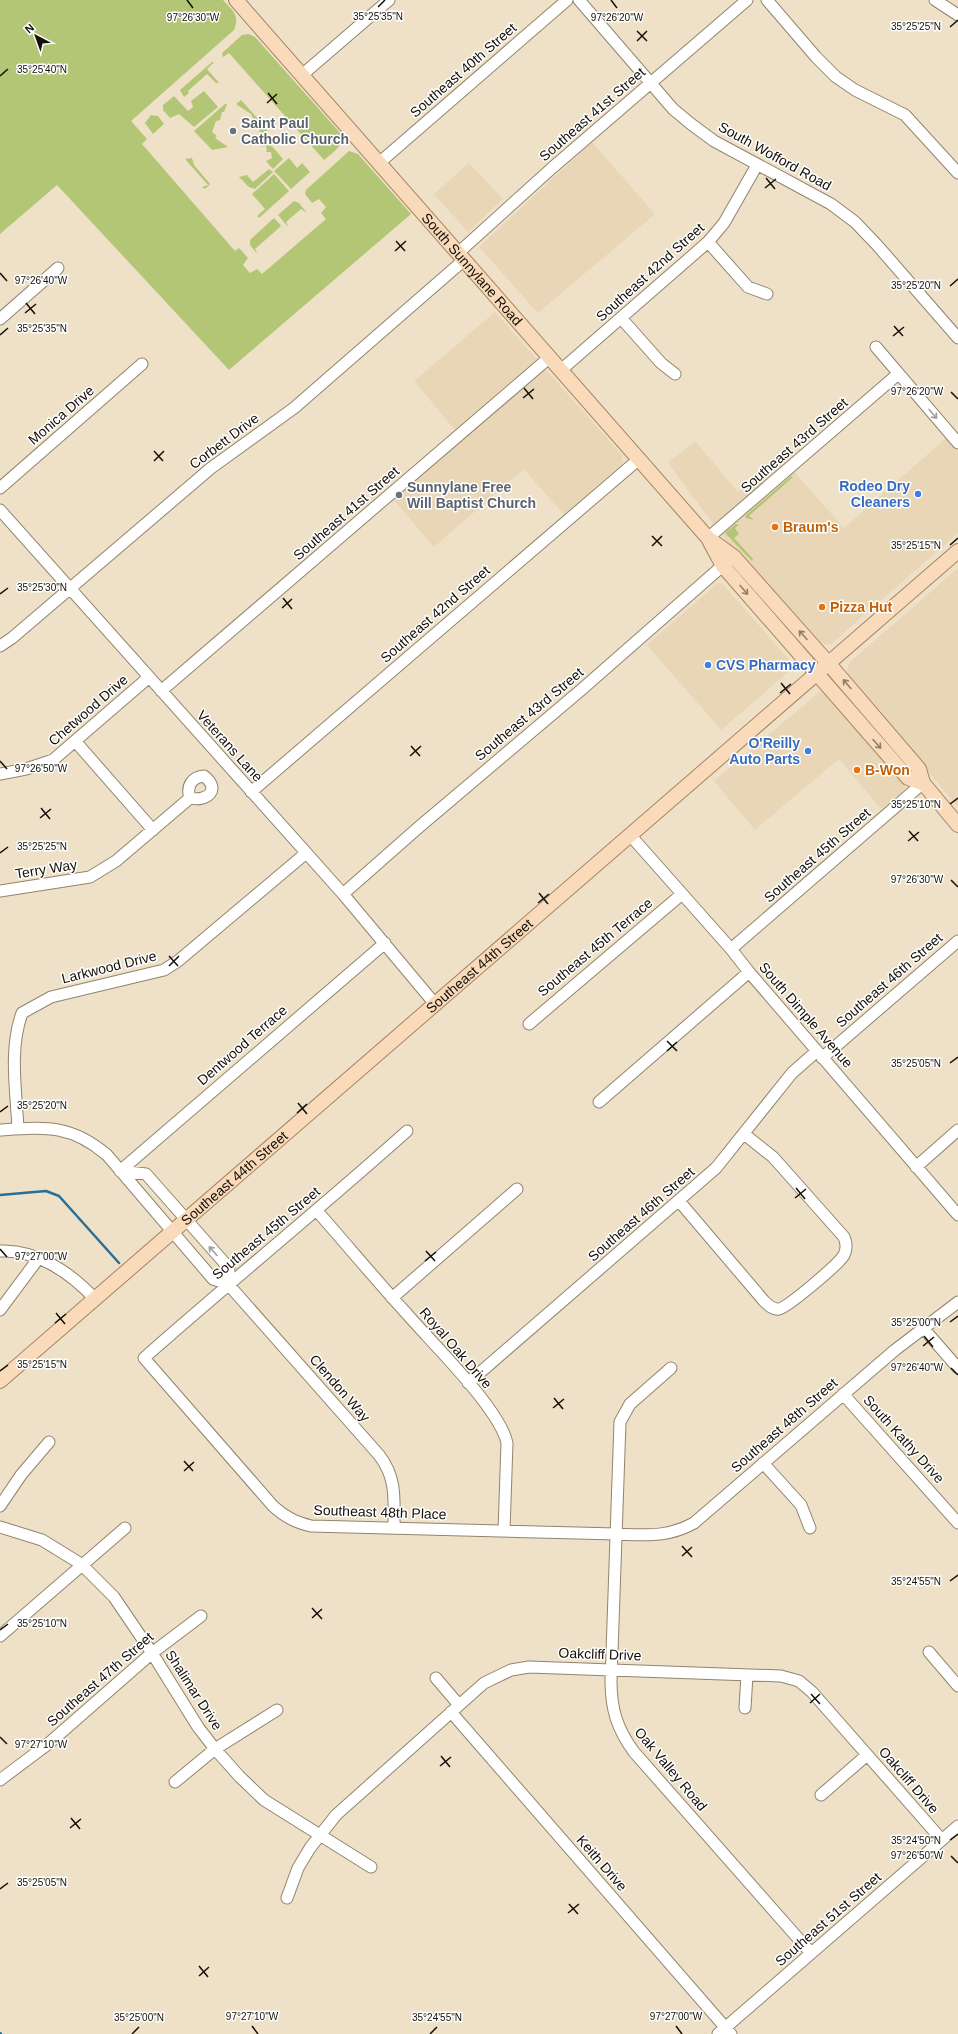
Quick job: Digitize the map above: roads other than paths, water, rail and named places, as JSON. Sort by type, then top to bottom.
[{"type":"main road","name":"South Sunnylane Road","points":[[236,0],[708,538],[734,557],[829,664],[919,769],[923,783],[958,825]]},
{"type":"main road","name":"South Sunnylane Road","points":[[708,538],[723,566],[817,675],[908,778],[923,783]]},
{"type":"main road","name":"Southeast 44th Street","points":[[0,1381],[95,1299],[168,1228],[186,1221],[630,835],[817,675],[958,551]]},
{"type":"street","points":[[302,75],[389,0]]},
{"type":"street","name":"Southeast 40th Street","points":[[379,163],[567,0]]},
{"type":"street","name":"South Wofford Road","points":[[578,0],[650,83],[673,108],[691,124],[714,141],[831,204],[855,222],[958,338]]},
{"type":"street","name":"Southeast 41st Street","points":[[461,256],[650,83],[747,0]]},
{"type":"street","points":[[767,0],[816,57],[836,77],[855,90],[905,115],[958,173]]},
{"type":"street","points":[[935,0],[958,15]]},
{"type":"street","name":"Southeast 42nd Street","points":[[561,370],[708,242],[724,223],[757,165]]},
{"type":"street","points":[[708,242],[748,286],[767,294]]},
{"type":"street","name":"Corbett Drive","points":[[0,646],[12,638],[211,468],[294,408],[461,256]]},
{"type":"street","points":[[0,319],[58,268]]},
{"type":"street","points":[[622,318],[661,363],[676,374]]},
{"type":"street","points":[[876,348],[958,443]]},
{"type":"street","name":"Southeast 41st Street","points":[[161,691],[550,357]]},
{"type":"street","name":"Monica Drive","points":[[0,488],[142,364]]},
{"type":"street","name":"Southeast 43rd Street","points":[[708,538],[898,374]]},
{"type":"street","name":"Southeast 42nd Street","points":[[251,792],[639,459]]},
{"type":"street","name":"Veterans Lane","points":[[0,510],[305,854],[343,894],[436,1004]]},
{"type":"street","name":"Southeast 43rd Street","points":[[343,894],[418,827],[581,690],[734,557]]},
{"type":"street","name":"Chetwood Drive","points":[[0,774],[26,769],[53,760],[148,678]]},
{"type":"street","points":[[76,741],[153,830]]},
{"type":"street","name":"Southeast 45th Street","points":[[731,949],[923,783]]},
{"type":"street","name":"Terry Way","points":[[0,891],[90,877],[116,861],[190,798]]},
{"type":"street","name":"South Dimple Avenue","points":[[630,835],[731,949],[819,1054],[958,1214]]},
{"type":"street","name":"Larkwood Drive","points":[[18,1128],[15,1051],[17,1026],[22,1013],[51,997],[164,970],[184,956],[305,854]]},
{"type":"street","name":"Southeast 45th Terrace","points":[[529,1024],[682,894]]},
{"type":"street","name":"Southeast 46th Street","points":[[468,1383],[716,1168],[792,1072],[819,1054],[958,941]]},
{"type":"street","name":"Dentwood Terrace","points":[[120,1171],[385,943]]},
{"type":"street","points":[[599,1102],[749,972]]},
{"type":"street","name":"Clendon Way","points":[[0,1130],[18,1128],[72,1132],[95,1145],[107,1155],[213,1279],[228,1284],[388,1466],[393,1483],[394,1527]]},
{"type":"street","name":"Southeast 45th Street","points":[[144,1358],[228,1284],[317,1211],[407,1130]]},
{"type":"street","points":[[916,1167],[958,1130]]},
{"type":"street","points":[[679,1201],[764,1301],[773,1308],[778,1309],[789,1304],[840,1261],[846,1248],[844,1238],[773,1157],[744,1134]]},
{"type":"street","points":[[120,1171],[146,1174],[176,1210],[229,1268],[228,1284]]},
{"type":"street","points":[[145,1201],[159,1189]]},
{"type":"street","points":[[392,1298],[517,1190]]},
{"type":"street","name":"Royal Oak Drive","points":[[317,1211],[468,1383],[505,1433],[507,1443],[504,1531]]},
{"type":"street","points":[[0,1251],[11,1251],[38,1259],[63,1271],[95,1299]]},
{"type":"street","points":[[0,1310],[38,1259]]},
{"type":"street","name":"Southeast 48th Street","points":[[616,1534],[662,1535],[686,1528],[694,1523],[895,1350],[958,1302]]},
{"type":"street","points":[[924,1329],[958,1368]]},
{"type":"street","name":"Southeast 48th Place","points":[[144,1358],[285,1516],[310,1526],[616,1534]]},
{"type":"street","name":"Oak Valley Road","points":[[671,1368],[630,1404],[620,1422],[611,1670],[611,1701],[613,1712],[618,1726],[628,1743],[811,1954]]},
{"type":"street","name":"South Kathy Drive","points":[[843,1394],[958,1523]]},
{"type":"street","points":[[0,1506],[23,1473],[49,1442]]},
{"type":"street","points":[[762,1463],[801,1505],[810,1528]]},
{"type":"street","name":"Shalimar Drive","points":[[0,1527],[42,1540],[81,1564],[114,1597],[152,1653],[198,1727],[215,1750],[264,1800],[318,1836],[371,1867]]},
{"type":"street","points":[[0,1636],[81,1564],[125,1528]]},
{"type":"street","name":"Southeast 47th Street","points":[[0,1780],[48,1744],[152,1653],[201,1616]]},
{"type":"street","points":[[928,1652],[958,1686]]},
{"type":"street","name":"Oakcliff Drive","points":[[287,1898],[298,1868],[318,1836],[347,1805],[484,1683],[511,1670],[529,1666],[781,1676],[799,1681],[806,1686],[942,1840]]},
{"type":"street","points":[[745,1708],[747,1675]]},
{"type":"street","name":"Keith Drive","points":[[436,1678],[455,1708],[725,2032]]},
{"type":"street","points":[[175,1782],[215,1750],[277,1710]]},
{"type":"street","points":[[820,1795],[867,1754]]},
{"type":"street","name":"Southeast 51st Street","points":[[725,2032],[811,1954],[958,1826]]},
{"type":"waterway","points":[[0,1195],[46,1191],[59,1196],[119,1263]]},
{"type":"place","name":"Saint Paul Catholic Church","points":[[233,131]]},
{"type":"place","name":"Rodeo Dry Cleaners","points":[[918,494]]},
{"type":"place","name":"Sunnylane Free Will Baptist Church","points":[[399,495]]},
{"type":"place","name":"Braum's","points":[[775,527]]},
{"type":"place","name":"Pizza Hut","points":[[822,607]]},
{"type":"place","name":"CVS Pharmacy","points":[[708,665]]},
{"type":"place","name":"O'Reilly Auto Parts","points":[[808,751]]},
{"type":"place","name":"B-Won","points":[[857,770]]}]
